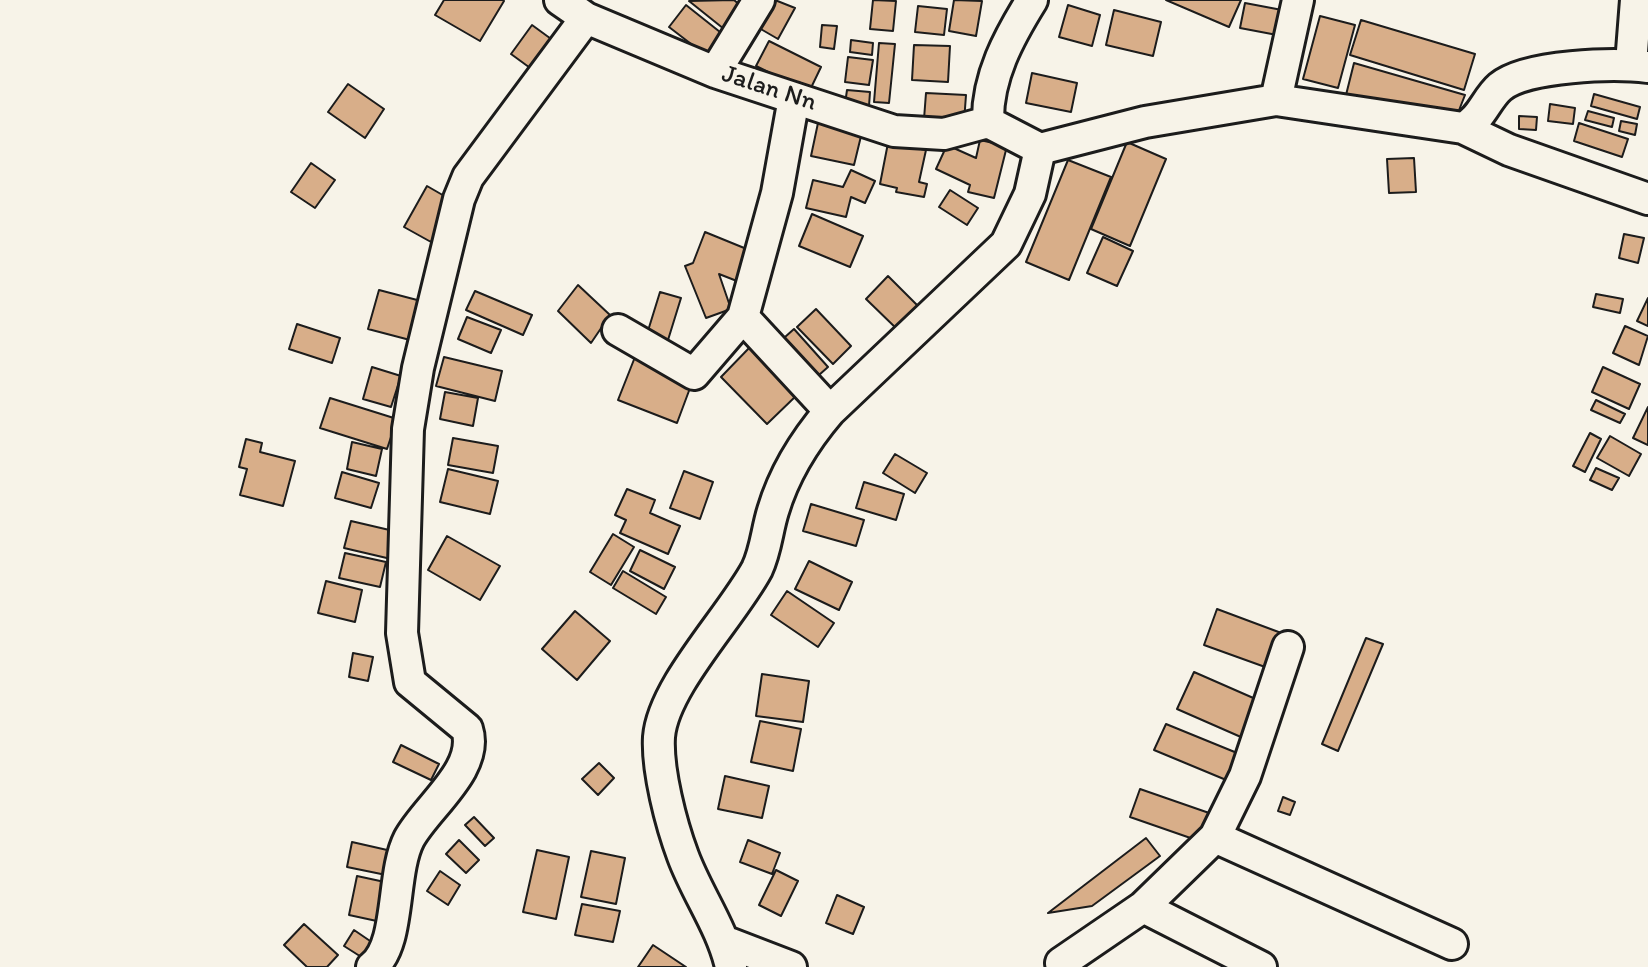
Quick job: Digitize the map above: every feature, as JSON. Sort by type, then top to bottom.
[{"type":"street","points":[[715,72],[759,0]]},
{"type":"street","points":[[1032,0],[1007,39],[988,107],[988,122],[1040,149],[1145,122],[1276,100],[1463,128],[1509,150],[1648,199]]},
{"type":"street","points":[[1276,100],[1298,0]]},
{"type":"street","points":[[1463,128],[1474,121],[1500,87],[1545,69],[1640,66],[1636,0]]},
{"type":"street","points":[[372,967],[387,946],[400,865],[409,840],[467,757],[470,739],[457,719],[410,682],[404,653],[404,480],[418,368],[459,199],[468,177],[569,5]]},
{"type":"street","name":"Jalan Nn","points":[[569,5],[715,72],[894,131],[944,134],[988,122]]},
{"type":"street","points":[[618,330],[694,374],[743,317],[777,193],[794,98]]},
{"type":"street","points":[[791,967],[728,955],[683,856],[670,816],[659,736],[689,668],[759,566],[773,509],[806,439],[830,411],[1006,244],[1030,194],[1040,149]]},
{"type":"street","points":[[743,317],[830,411]]},
{"type":"street","points":[[1061,963],[1143,907],[1215,837],[1245,776],[1288,647]]},
{"type":"street","points":[[1215,837],[1452,944]]},
{"type":"street","points":[[1143,907],[1261,967]]},
{"type":"building","points":[[444,0],[504,1],[480,41],[435,15]]},
{"type":"building","points":[[734,0],[741,6],[724,29],[689,1]]},
{"type":"building","points":[[775,0],[795,8],[778,39],[759,28]]},
{"type":"building","points":[[873,0],[896,1],[893,31],[870,29]]},
{"type":"building","points":[[954,0],[982,1],[976,36],[949,31]]},
{"type":"building","points":[[1166,0],[1241,0],[1229,27]]},
{"type":"building","points":[[1245,3],[1282,10],[1277,35],[1240,28]]},
{"type":"building","points":[[686,5],[725,36],[708,57],[669,27]]},
{"type":"building","points":[[1068,5],[1100,15],[1092,46],[1059,37]]},
{"type":"building","points":[[918,6],[947,9],[944,35],[915,32]]},
{"type":"building","points":[[1114,10],[1161,22],[1153,56],[1106,45]]},
{"type":"building","points":[[1320,16],[1355,25],[1338,88],[1303,79]]},
{"type":"building","points":[[1361,20],[1475,54],[1464,90],[1350,55]]},
{"type":"building","points":[[532,25],[558,44],[537,73],[511,54]]},
{"type":"building","points":[[822,25],[837,26],[834,49],[820,47]]},
{"type":"building","points":[[851,40],[873,43],[872,55],[850,52]]},
{"type":"building","points":[[769,41],[821,67],[809,92],[756,66]]},
{"type":"building","points":[[879,43],[895,44],[889,103],[874,102]]},
{"type":"building","points":[[914,45],[950,46],[948,82],[912,80]]},
{"type":"building","points":[[848,57],[873,60],[869,85],[845,82]]},
{"type":"building","points":[[1354,63],[1465,95],[1454,123],[1343,107]]},
{"type":"building","points":[[1032,73],[1077,83],[1071,112],[1026,103]]},
{"type":"building","points":[[348,84],[384,109],[365,138],[328,112]]},
{"type":"building","points":[[847,90],[870,92],[869,106],[845,104]]},
{"type":"building","points":[[926,93],[966,95],[964,122],[924,119]]},
{"type":"building","points":[[1594,94],[1640,107],[1637,119],[1591,106]]},
{"type":"building","points":[[1550,104],[1575,108],[1573,124],[1548,121]]},
{"type":"building","points":[[1588,111],[1614,118],[1612,127],[1585,120]]},
{"type":"building","points":[[1519,116],[1537,117],[1536,130],[1519,129]]},
{"type":"building","points":[[1621,121],[1637,124],[1635,135],[1619,131]]},
{"type":"building","points":[[818,123],[862,132],[854,165],[811,156]]},
{"type":"building","points":[[1579,123],[1628,139],[1622,157],[1574,141]]},
{"type":"building","points":[[980,140],[1007,146],[994,198],[968,192],[970,185],[936,169],[947,145],[976,158]]},
{"type":"building","points":[[1127,142],[1166,159],[1130,246],[1091,229]]},
{"type":"building","points":[[888,143],[926,150],[919,182],[927,184],[924,197],[896,192],[897,188],[880,184]]},
{"type":"building","points":[[1414,158],[1416,192],[1389,193],[1387,159]]},
{"type":"building","points":[[1068,160],[1111,177],[1069,280],[1026,262]]},
{"type":"building","points":[[311,163],[335,180],[315,208],[291,192]]},
{"type":"building","points":[[851,170],[875,181],[865,203],[851,197],[846,217],[806,208],[813,180],[843,187]]},
{"type":"building","points":[[427,186],[453,201],[431,242],[404,227]]},
{"type":"building","points":[[950,190],[978,208],[967,225],[939,207]]},
{"type":"building","points":[[812,214],[863,236],[850,267],[799,246]]},
{"type":"building","points":[[705,232],[754,252],[742,283],[719,274],[731,309],[706,318],[685,266],[693,263]]},
{"type":"building","points":[[1624,234],[1644,238],[1638,263],[1619,258]]},
{"type":"building","points":[[1103,237],[1133,251],[1117,286],[1087,273]]},
{"type":"building","points":[[888,276],[920,308],[899,331],[866,299]]},
{"type":"building","points":[[578,285],[610,315],[591,343],[558,311]]},
{"type":"building","points":[[379,290],[421,301],[410,340],[368,329]]},
{"type":"building","points":[[475,291],[532,315],[523,335],[466,310]]},
{"type":"building","points":[[660,292],[681,298],[668,340],[647,334]]},
{"type":"building","points":[[1596,294],[1623,299],[1620,313],[1593,307]]},
{"type":"building","points":[[1648,298],[1648,326],[1637,321]]},
{"type":"building","points":[[816,309],[851,346],[833,364],[797,327]]},
{"type":"building","points":[[467,317],[501,330],[491,353],[458,339]]},
{"type":"building","points":[[297,324],[340,338],[332,363],[289,349]]},
{"type":"building","points":[[1625,326],[1648,336],[1639,365],[1613,353]]},
{"type":"building","points":[[794,329],[828,367],[810,383],[776,345]]},
{"type":"building","points":[[751,346],[798,394],[767,424],[721,377]]},
{"type":"building","points":[[444,357],[502,371],[495,401],[436,386]]},
{"type":"building","points":[[635,357],[693,380],[677,423],[618,400]]},
{"type":"building","points":[[372,367],[401,376],[391,407],[363,399]]},
{"type":"building","points":[[1603,367],[1640,384],[1629,409],[1592,392]]},
{"type":"building","points":[[445,392],[478,398],[473,426],[440,419]]},
{"type":"building","points":[[330,398],[397,419],[387,449],[320,428]]},
{"type":"building","points":[[1596,400],[1625,414],[1620,423],[1591,410]]},
{"type":"building","points":[[1648,407],[1648,445],[1633,438]]},
{"type":"building","points":[[1590,433],[1601,439],[1585,472],[1573,466]]},
{"type":"building","points":[[1610,436],[1641,454],[1629,476],[1597,458]]},
{"type":"building","points":[[453,438],[498,446],[493,473],[448,465]]},
{"type":"building","points":[[246,439],[262,443],[260,452],[295,461],[283,506],[240,495],[247,469],[239,467]]},
{"type":"building","points":[[352,442],[382,449],[376,476],[347,469]]},
{"type":"building","points":[[895,454],[927,473],[915,493],[883,473]]},
{"type":"building","points":[[1596,468],[1619,478],[1612,490],[1590,480]]},
{"type":"building","points":[[448,469],[498,481],[490,514],[440,502]]},
{"type":"building","points":[[684,471],[713,482],[700,519],[670,508]]},
{"type":"building","points":[[342,472],[379,483],[371,508],[335,498]]},
{"type":"building","points":[[864,482],[904,494],[896,520],[856,508]]},
{"type":"building","points":[[627,489],[655,500],[650,513],[680,526],[668,554],[620,533],[626,520],[615,515]]},
{"type":"building","points":[[811,504],[864,520],[856,546],[803,531]]},
{"type":"building","points":[[351,521],[398,532],[391,559],[344,548]]},
{"type":"building","points":[[613,534],[634,547],[611,585],[590,572]]},
{"type":"building","points":[[447,536],[500,566],[480,600],[428,570]]},
{"type":"building","points":[[640,550],[675,567],[664,589],[630,571]]},
{"type":"building","points":[[345,553],[386,562],[380,587],[339,578]]},
{"type":"building","points":[[809,561],[852,582],[839,610],[795,589]]},
{"type":"building","points":[[623,571],[666,597],[656,614],[613,588]]},
{"type":"building","points":[[326,581],[362,590],[355,622],[318,613]]},
{"type":"building","points":[[787,591],[834,623],[818,647],[771,615]]},
{"type":"building","points":[[1217,609],[1292,637],[1279,672],[1204,645]]},
{"type":"building","points":[[575,611],[610,641],[577,680],[542,649]]},
{"type":"building","points":[[1366,638],[1383,644],[1338,751],[1322,744]]},
{"type":"building","points":[[353,653],[373,657],[368,681],[349,677]]},
{"type":"building","points":[[1194,672],[1267,704],[1250,741],[1177,709]]},
{"type":"building","points":[[762,674],[809,681],[803,722],[756,716]]},
{"type":"building","points":[[760,721],[801,729],[793,771],[751,762]]},
{"type":"building","points":[[1166,724],[1242,755],[1231,782],[1154,750]]},
{"type":"building","points":[[401,745],[439,764],[431,780],[393,762]]},
{"type":"building","points":[[599,763],[614,778],[598,795],[582,779]]},
{"type":"building","points":[[725,776],[769,786],[762,818],[718,809]]},
{"type":"building","points":[[1140,789],[1212,814],[1202,842],[1130,817]]},
{"type":"building","points":[[1283,797],[1295,802],[1290,815],[1278,811]]},
{"type":"building","points":[[474,817],[494,838],[485,846],[465,825]]},
{"type":"building","points":[[1146,838],[1160,856],[1092,906],[1048,913]]},
{"type":"building","points":[[459,840],[479,860],[466,873],[446,854]]},
{"type":"building","points":[[748,840],[780,853],[772,874],[740,862]]},
{"type":"building","points":[[352,842],[396,852],[391,876],[347,867]]},
{"type":"building","points":[[537,850],[569,857],[556,919],[523,912]]},
{"type":"building","points":[[591,851],[625,858],[616,904],[581,897]]},
{"type":"building","points":[[776,870],[798,881],[781,916],[759,905]]},
{"type":"building","points":[[440,871],[460,885],[448,905],[427,891]]},
{"type":"building","points":[[357,876],[394,884],[386,923],[349,915]]},
{"type":"building","points":[[837,895],[864,907],[853,934],[826,923]]},
{"type":"building","points":[[582,904],[620,911],[613,942],[575,935]]},
{"type":"building","points":[[304,924],[338,955],[327,967],[307,967],[284,945]]},
{"type":"building","points":[[354,930],[376,945],[366,960],[344,946]]},
{"type":"building","points":[[653,945],[686,967],[638,967]]}]
